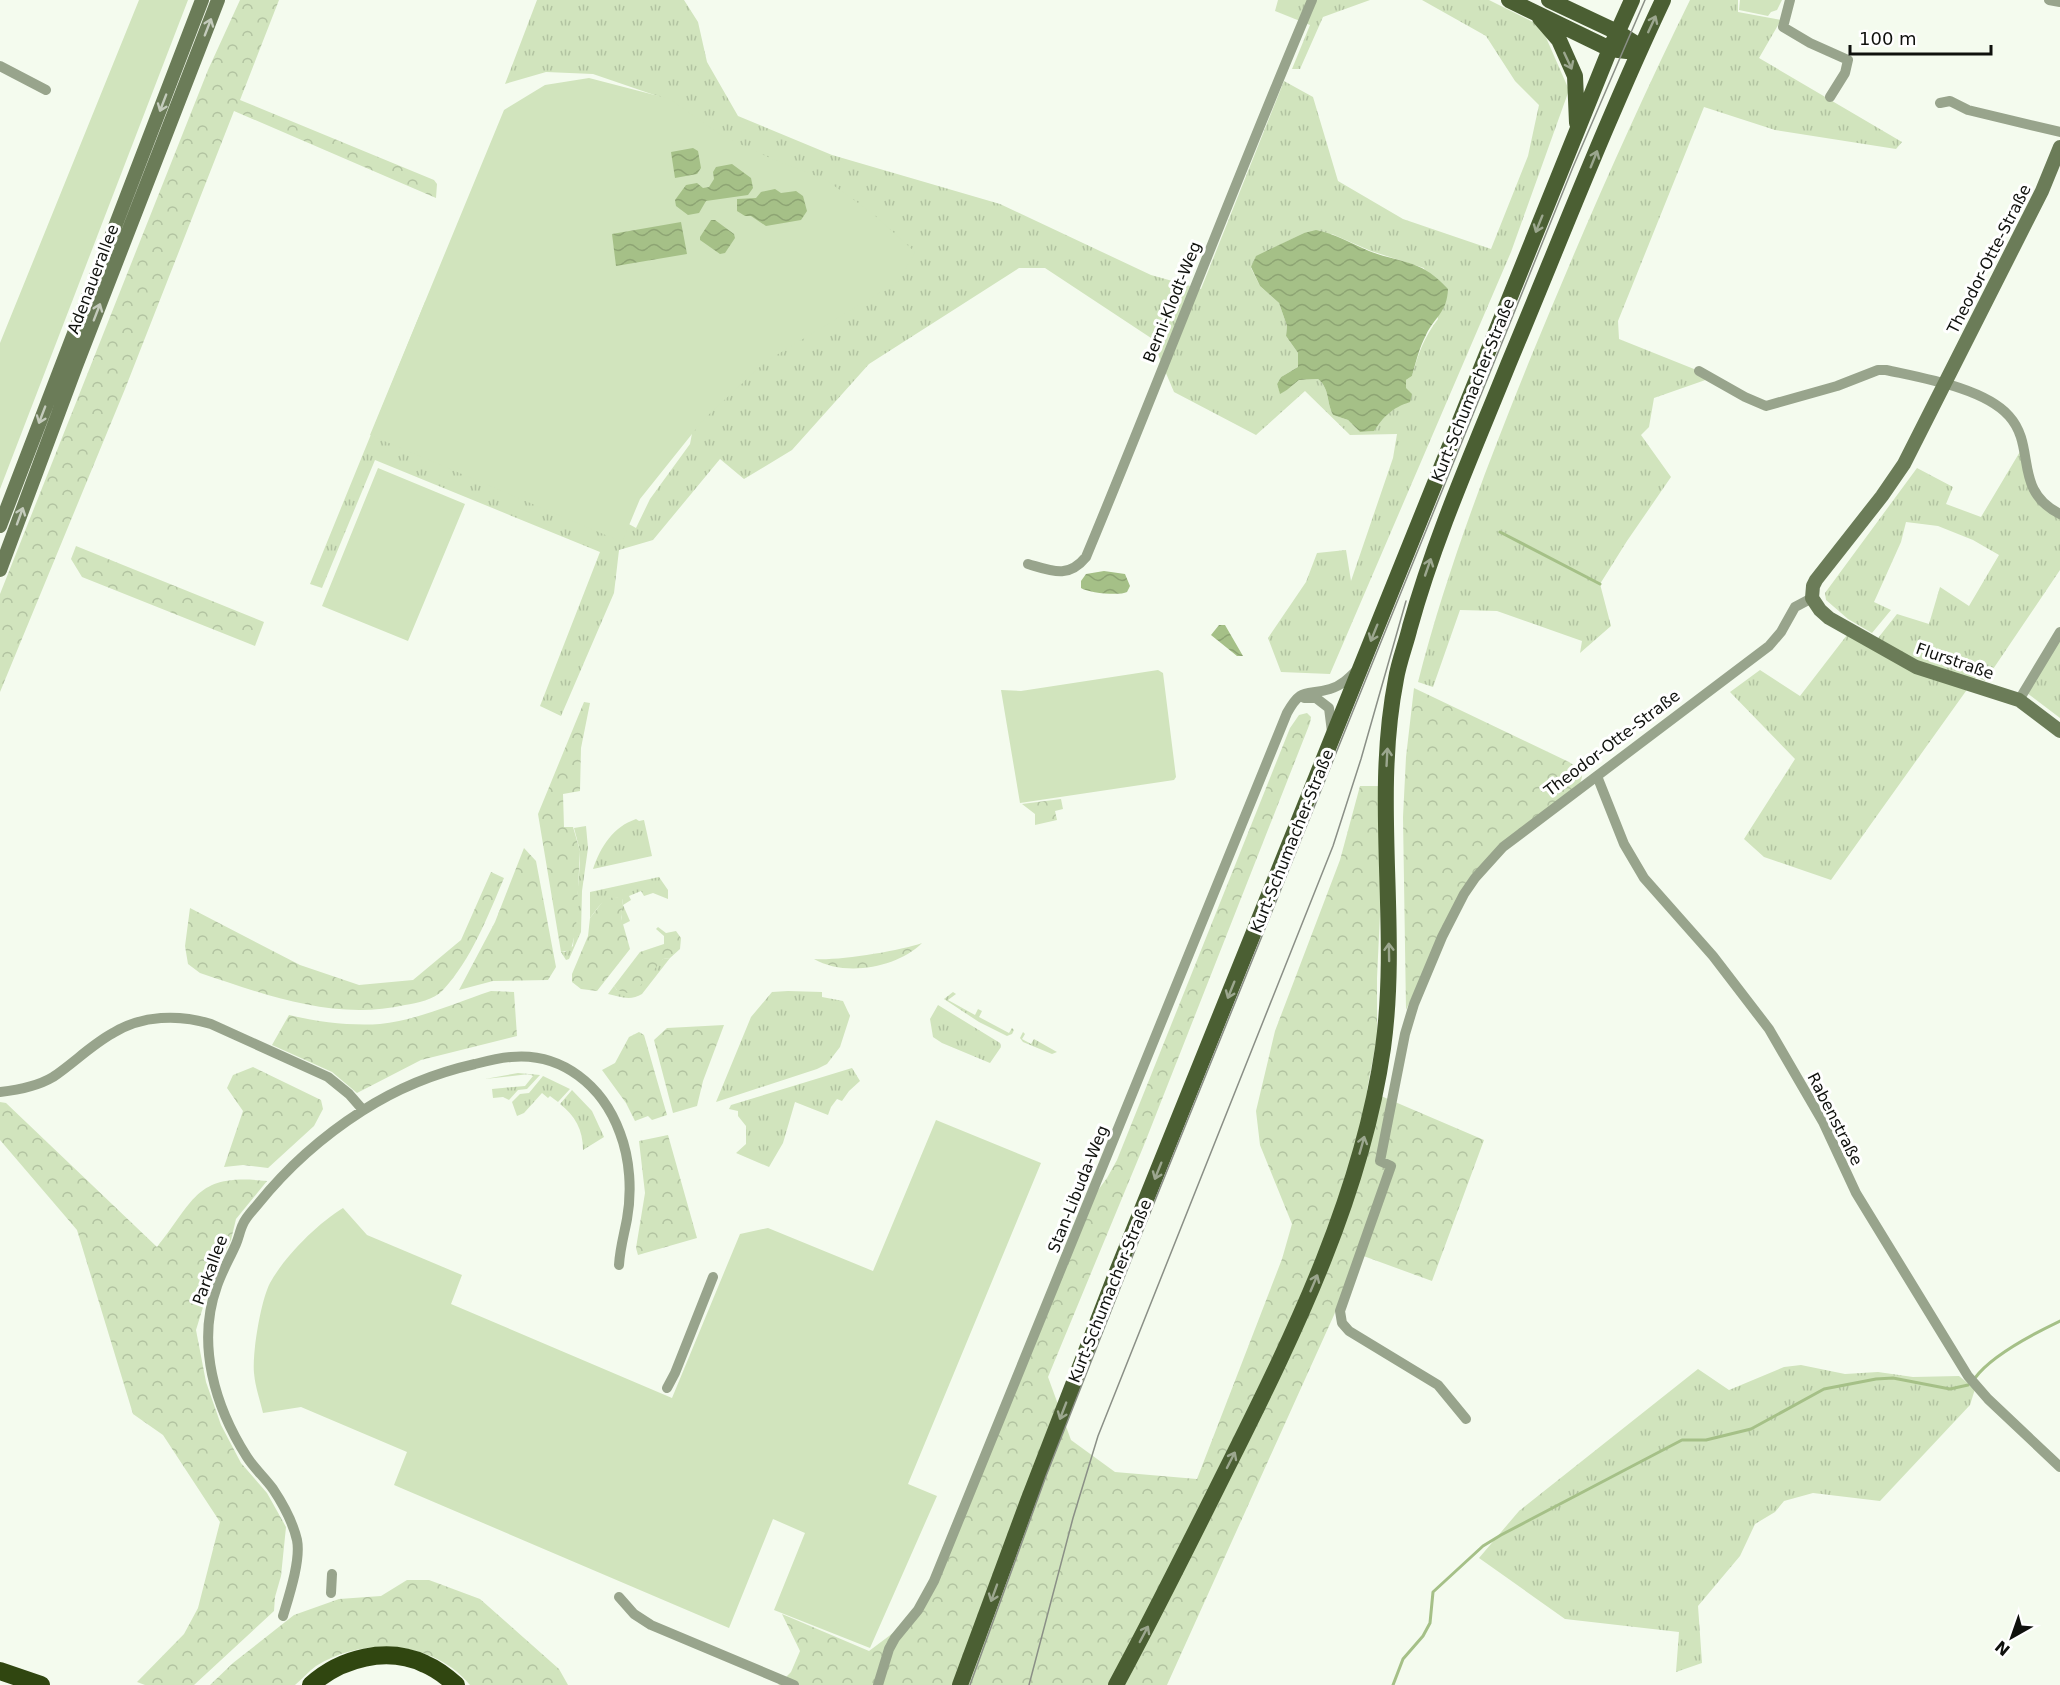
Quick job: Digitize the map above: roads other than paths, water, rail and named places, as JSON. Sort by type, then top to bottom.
[{"type":"highway","points":[[311,1685],[335,1668],[351,1661],[386,1656],[404,1657],[425,1663],[456,1685]]},
{"type":"highway","points":[[0,1671],[41,1685]]},
{"type":"main road","name":"Adenauerallee","points":[[0,526],[202,0]]},
{"type":"main road","name":"Adenauerallee","points":[[0,570],[76,366],[218,0]]},
{"type":"main road","points":[[1509,0],[1610,49],[1627,51],[1641,47]]},
{"type":"main road","points":[[1549,0],[1617,32],[1641,47]]},
{"type":"main road","name":"Kurt-Schumacher-Straße","points":[[963,1677],[1116,1274],[1610,49],[1632,0]]},
{"type":"main road","name":"Kurt-Schumacher-Straße","points":[[1116,1685],[1280,1362],[1330,1244],[1352,1181],[1370,1118],[1383,1047],[1388,998],[1385,793],[1396,678],[1426,569],[1641,47],[1663,0]]},
{"type":"main road","points":[[1535,13],[1559,40],[1575,76],[1577,131]]},
{"type":"main road","name":"Theodor-Otte-Straße","points":[[1812,598],[1816,580],[1882,496],[1904,464],[2042,191],[2060,147]]},
{"type":"main road","name":"Flurstraße","points":[[1812,598],[1815,605],[1829,618],[1905,662],[2019,700],[2060,730]]},
{"type":"street","name":"Berni-Klodt-Weg","points":[[1028,564],[1063,572],[1072,569],[1086,556],[1196,287],[1230,196],[1312,0]]},
{"type":"street","points":[[1790,0],[1784,27],[1848,60],[1845,73],[1830,97]]},
{"type":"street","points":[[2049,0],[2060,2]]},
{"type":"street","points":[[0,66],[46,90]]},
{"type":"street","points":[[1940,103],[1950,101],[1968,110],[2060,132]]},
{"type":"street","points":[[1700,371],[1745,397],[1766,406],[1837,386],[1878,370],[1959,387],[1998,406],[2009,416],[2020,437],[2027,472],[2035,492],[2040,501],[2060,514]]},
{"type":"street","name":"Theodor-Otte-Straße","points":[[1466,1419],[1438,1385],[1349,1331],[1342,1323],[1340,1311],[1391,1166],[1380,1161],[1405,1034],[1424,981],[1464,894],[1497,852],[1769,646],[1781,632],[1795,607],[1812,598]]},
{"type":"street","points":[[2019,700],[2060,632]]},
{"type":"street","points":[[1297,699],[1303,693],[1339,686],[1361,665]]},
{"type":"street","points":[[1297,699],[1316,698],[1329,708],[1333,739]]},
{"type":"street","name":"Stan-Libuda-Weg","points":[[878,1685],[889,1649],[918,1610],[934,1581],[1287,713],[1297,699]]},
{"type":"street","name":"Rabenstraße","points":[[1598,776],[1624,844],[1644,878],[1713,956],[1769,1029],[1823,1122],[1856,1193],[1968,1376],[1977,1388],[2060,1467]]},
{"type":"street","points":[[0,1092],[28,1087],[51,1078],[114,1032],[136,1023],[161,1017],[183,1018],[211,1024],[328,1077],[349,1094],[363,1110]]},
{"type":"street","name":"Parkallee","points":[[283,1616],[294,1576],[297,1542],[287,1515],[273,1489],[248,1458],[226,1420],[217,1399],[207,1338],[209,1311],[243,1223],[279,1180],[306,1154],[363,1110],[401,1089],[456,1068],[492,1060],[510,1057],[541,1059],[572,1071],[593,1087],[609,1108],[621,1135],[630,1189],[619,1265]]},
{"type":"street","points":[[667,1388],[713,1276]]},
{"type":"street","points":[[331,1593],[332,1574]]},
{"type":"street","points":[[619,1597],[634,1614],[651,1625],[794,1685]]},
{"type":"water","points":[[693,148],[698,151],[701,168],[697,174],[675,178],[671,152]]},
{"type":"water","points":[[732,164],[751,178],[753,188],[748,195],[706,201],[699,213],[688,215],[676,206],[675,200],[686,185],[697,183],[703,188],[709,187],[714,179],[713,172],[716,167]]},
{"type":"water","points":[[775,189],[781,193],[796,191],[803,196],[807,211],[801,220],[766,226],[751,216],[745,216],[737,211],[737,199],[756,198],[761,192]]},
{"type":"water","points":[[711,220],[715,220],[734,234],[735,238],[725,253],[720,254],[700,240]]},
{"type":"water","points":[[681,222],[687,254],[616,266],[612,234]]},
{"type":"water","points":[[1316,230],[1369,251],[1420,267],[1448,289],[1443,309],[1429,329],[1412,376],[1406,380],[1406,388],[1412,394],[1410,402],[1389,413],[1374,431],[1360,432],[1348,420],[1333,415],[1326,391],[1318,379],[1299,380],[1280,394],[1277,384],[1281,377],[1298,367],[1298,353],[1286,336],[1287,326],[1279,303],[1260,286],[1251,267],[1256,256],[1304,233]]},
{"type":"water","points":[[1104,571],[1125,574],[1130,586],[1127,592],[1104,593],[1081,588],[1081,581],[1086,574]]},
{"type":"water","points":[[1219,625],[1225,625],[1243,656],[1237,656],[1211,635]]},
{"type":"waterway","points":[[1500,532],[1600,584]]},
{"type":"waterway","points":[[1975,1378],[2002,1353],[2060,1321]]},
{"type":"waterway","points":[[1393,1685],[1403,1659],[1423,1636],[1430,1623],[1433,1592],[1483,1546],[1682,1440],[1706,1440],[1751,1429],[1824,1389],[1893,1378],[1950,1389],[1968,1385]]},
{"type":"tram line","points":[[970,1685],[1046,1476],[1133,1255],[1573,167],[1645,0]]},
{"type":"tram line","points":[[1029,1685],[1073,1518],[1098,1436],[1333,846],[1361,759],[1406,601]]}]
